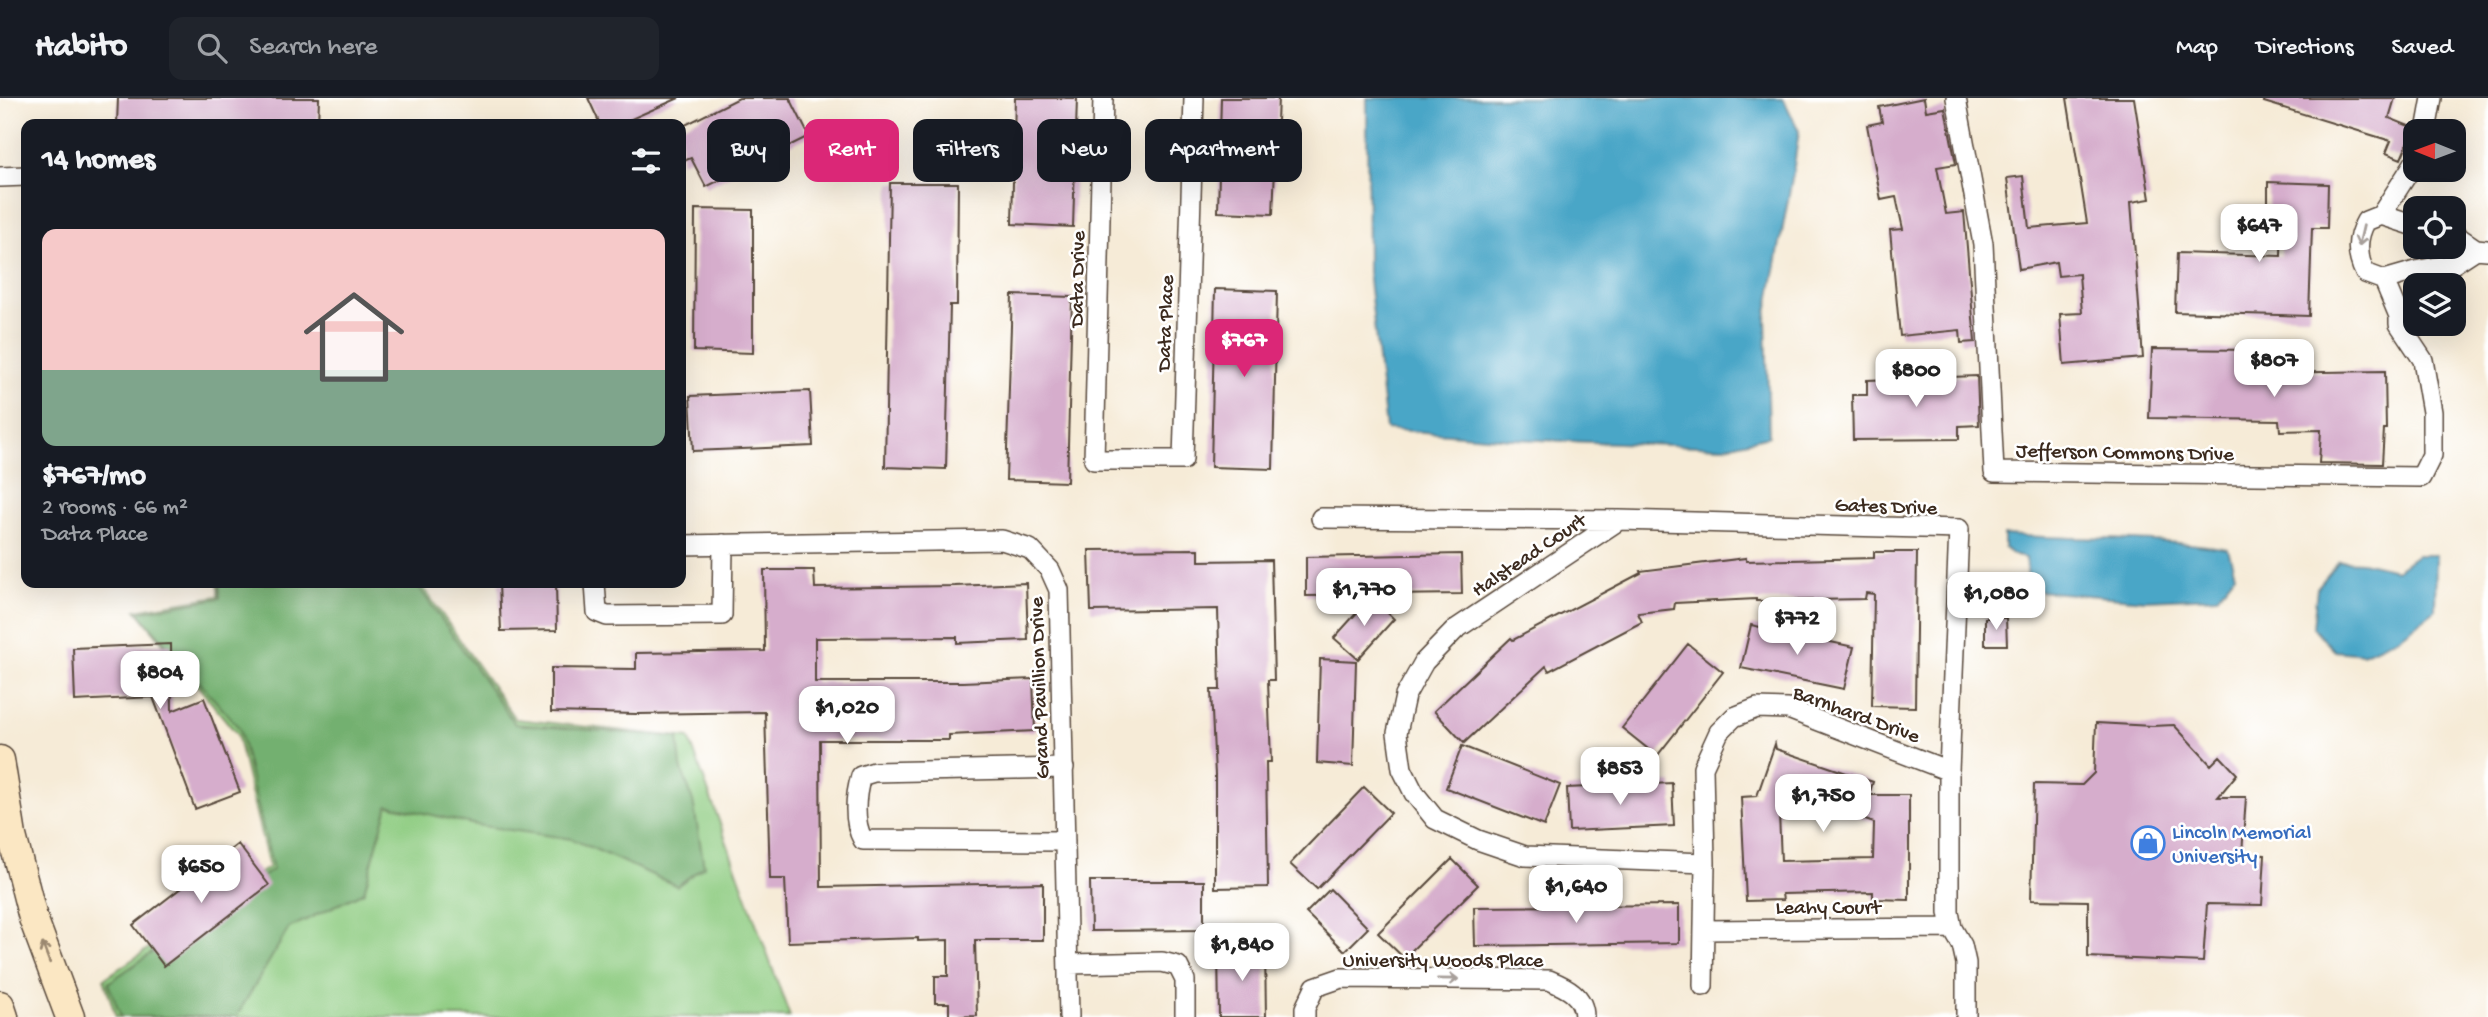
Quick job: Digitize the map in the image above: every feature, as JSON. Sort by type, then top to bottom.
[{"type":"main road","points":[[0,761],[12,836],[33,918],[70,1017]]},
{"type":"main road","points":[[0,1005],[4,1017]]},
{"type":"street","name":"Data Drive","points":[[1094,460],[1102,98]]},
{"type":"street","name":"Data Place","points":[[1094,460],[1183,460],[1194,98]]},
{"type":"street","name":"Jefferson Commons Drive","points":[[1956,98],[1983,244],[1994,472],[2421,477],[2432,455],[2432,412],[2423,359],[2399,324],[2399,316],[2384,280],[2365,273],[2358,260],[2359,234],[2366,221],[2381,215],[2403,181]]},
{"type":"street","points":[[2428,119],[2432,98]]},
{"type":"street","points":[[0,177],[21,176]]},
{"type":"street","points":[[2381,215],[2403,222]]},
{"type":"street","points":[[2466,241],[2482,250]]},
{"type":"street","points":[[2384,280],[2453,264],[2482,250]]},
{"type":"street","name":"Gates Drive","points":[[1321,518],[1619,520],[1959,529],[1949,771],[1949,912],[1952,928],[1962,945],[1966,963],[1966,1017]]},
{"type":"street","name":"Halstead Court","points":[[1619,520],[1456,629],[1424,662],[1405,696],[1397,733],[1402,769],[1415,793],[1435,819],[1478,840],[1525,856],[1705,863]]},
{"type":"street","name":"Grand Pavillion Drive","points":[[686,545],[1002,540],[1030,548],[1050,570],[1059,590],[1069,1017]]},
{"type":"street","points":[[595,588],[597,612],[607,616],[722,615],[723,544]]},
{"type":"street","name":"Barnhard Drive","points":[[1703,986],[1703,767],[1719,732],[1734,717],[1757,708],[1788,709],[1949,771]]},
{"type":"street","points":[[1064,768],[874,772],[861,776],[856,791],[857,829],[863,841],[1065,841]]},
{"type":"street","name":"Leahy Court","points":[[1704,930],[1952,928]]},
{"type":"street","points":[[1069,964],[1162,962],[1178,966],[1185,981],[1185,1017]]},
{"type":"street","name":"University Woods Place","points":[[1305,1017],[1305,1009],[1315,987],[1341,978],[1549,980],[1571,989],[1584,1010],[1584,1017]]},
{"type":"green space","points":[[218,588],[423,588],[515,719],[689,738],[790,1017],[116,1017],[104,979],[269,867],[237,734],[136,610],[218,596]]},
{"type":"green space","points":[[220,588],[420,588],[515,724],[678,737],[681,767],[693,801],[704,866],[677,886],[572,839],[476,825],[388,805],[364,892],[289,928],[236,1017],[121,1017],[108,983],[273,869],[239,728],[138,612],[220,598]]},
{"type":"water","points":[[1367,98],[1783,98],[1799,131],[1766,318],[1769,436],[1724,447],[1512,439],[1386,429],[1368,271]]},
{"type":"water","points":[[2004,535],[2144,541],[2228,549],[2235,574],[2217,597],[2145,600],[2038,591],[2028,581],[2026,558],[2016,556],[2004,548]]},
{"type":"water","points":[[2417,555],[2436,555],[2435,610],[2400,637],[2363,654],[2335,651],[2313,628],[2317,588],[2339,561],[2362,562],[2396,570]]},
{"type":"building","points":[[118,98],[319,98],[318,119],[117,119]]},
{"type":"building","points":[[588,98],[679,98],[631,119],[598,119]]},
{"type":"building","points":[[739,98],[790,98],[804,126],[804,138],[790,145],[790,119],[707,119],[707,182],[716,182],[706,187],[691,158],[686,160],[686,124]]},
{"type":"building","points":[[1015,98],[1077,98],[1076,119],[1037,119],[1037,182],[1074,182],[1073,227],[1012,224],[1013,182],[1023,182],[1023,119],[1014,119]]},
{"type":"building","points":[[1221,98],[1278,98],[1277,119],[1220,119]]},
{"type":"building","points":[[1924,98],[1926,111],[1945,108],[1956,164],[1937,167],[1946,214],[1964,212],[1975,342],[1961,343],[1960,330],[1900,336],[1890,230],[1903,229],[1896,197],[1881,200],[1867,125],[1882,122],[1879,107]]},
{"type":"building","points":[[2067,98],[2134,98],[2150,199],[2131,202],[2143,358],[2064,365],[2060,314],[2082,313],[2079,274],[2058,276],[2056,262],[2019,269],[2007,178],[2023,176],[2029,228],[2087,223]]},
{"type":"building","points":[[2265,98],[2395,98],[2389,118],[2403,124],[2403,154],[2401,159],[2386,153],[2391,141],[2264,102]]},
{"type":"building","points":[[1219,182],[1274,182],[1273,214],[1218,212]]},
{"type":"building","points":[[2268,182],[2328,184],[2327,228],[2312,228],[2309,316],[2175,312],[2177,253],[2281,256],[2282,212],[2268,211]]},
{"type":"building","points":[[890,183],[958,183],[957,305],[950,305],[946,469],[885,467]]},
{"type":"building","points":[[695,209],[753,210],[753,353],[694,351]]},
{"type":"building","points":[[1215,289],[1277,291],[1273,469],[1211,467]]},
{"type":"building","points":[[1012,295],[1072,297],[1067,482],[1006,480]]},
{"type":"building","points":[[2152,349],[2258,350],[2257,373],[2385,371],[2386,429],[2382,464],[2319,463],[2321,430],[2280,431],[2279,420],[2149,418]]},
{"type":"building","points":[[1977,376],[1979,425],[1959,426],[1959,439],[1853,440],[1852,395],[1867,395],[1867,380]]},
{"type":"building","points":[[810,391],[813,446],[693,451],[690,396]]},
{"type":"building","points":[[1199,549],[1199,561],[1271,560],[1274,680],[1268,680],[1271,762],[1266,762],[1268,887],[1215,888],[1215,775],[1211,690],[1220,690],[1218,609],[1091,611],[1089,550]]},
{"type":"building","points":[[1874,552],[1917,552],[1915,707],[1872,706],[1874,594],[1866,593],[1865,599],[1756,599],[1675,603],[1674,609],[1638,613],[1642,622],[1549,671],[1546,666],[1464,743],[1434,711],[1511,638],[1513,640],[1641,573],[1640,571],[1746,558],[1746,561],[1874,558]]},
{"type":"building","points":[[1461,554],[1462,594],[1306,596],[1306,557]]},
{"type":"building","points":[[764,570],[814,570],[815,588],[1026,583],[1028,640],[957,643],[957,637],[815,638],[815,682],[1033,679],[1035,731],[949,735],[949,740],[820,740],[821,887],[1043,883],[1043,940],[975,940],[977,1016],[949,1017],[949,1003],[935,1003],[935,976],[948,976],[948,940],[918,941],[918,938],[788,942],[785,879],[770,879],[765,712],[551,712],[551,668],[636,669],[636,653],[765,651]]},
{"type":"building","points":[[499,588],[556,588],[557,630],[501,631]]},
{"type":"building","points":[[1371,597],[1394,619],[1358,659],[1334,638]]},
{"type":"building","points":[[1985,618],[2006,618],[2007,645],[1985,645]]},
{"type":"building","points":[[1751,625],[1854,647],[1844,689],[1741,668]]},
{"type":"building","points":[[171,644],[172,711],[204,698],[240,792],[195,809],[153,697],[75,701],[73,648]]},
{"type":"building","points":[[1688,644],[1723,672],[1657,756],[1622,728]]},
{"type":"building","points":[[1320,659],[1356,661],[1353,766],[1317,763]]},
{"type":"building","name":"Lincoln Memorial University","points":[[2096,723],[2174,725],[2211,765],[2220,756],[2237,774],[2218,797],[2246,797],[2242,854],[2265,855],[2262,905],[2207,904],[2203,962],[2088,957],[2088,901],[2031,900],[2034,784],[2082,785],[2094,773]]},
{"type":"building","points":[[1775,744],[1776,749],[1873,782],[1869,795],[1909,795],[1909,900],[1873,899],[1873,892],[1782,894],[1783,900],[1746,901],[1741,797],[1757,796]],"holes":[[[1778,790],[1874,823],[1873,859],[1781,861]]]},
{"type":"building","points":[[1462,746],[1560,785],[1544,826],[1446,788]]},
{"type":"building","points":[[1672,783],[1674,826],[1569,831],[1567,788]]},
{"type":"building","points":[[1364,787],[1391,813],[1317,889],[1290,864]]},
{"type":"building","points":[[238,844],[269,885],[164,966],[133,925]]},
{"type":"building","points":[[1452,859],[1478,885],[1404,958],[1378,933]]},
{"type":"building","points":[[1090,881],[1204,881],[1204,930],[1091,931]]},
{"type":"building","points":[[1330,889],[1368,928],[1345,951],[1306,913]]},
{"type":"building","points":[[1679,905],[1679,943],[1475,946],[1474,907]]},
{"type":"building","points":[[1265,948],[1266,1017],[1219,1017],[1218,949]]},
{"type":"place","name":"Lincoln Memorial University","points":[[2148,843]]}]
